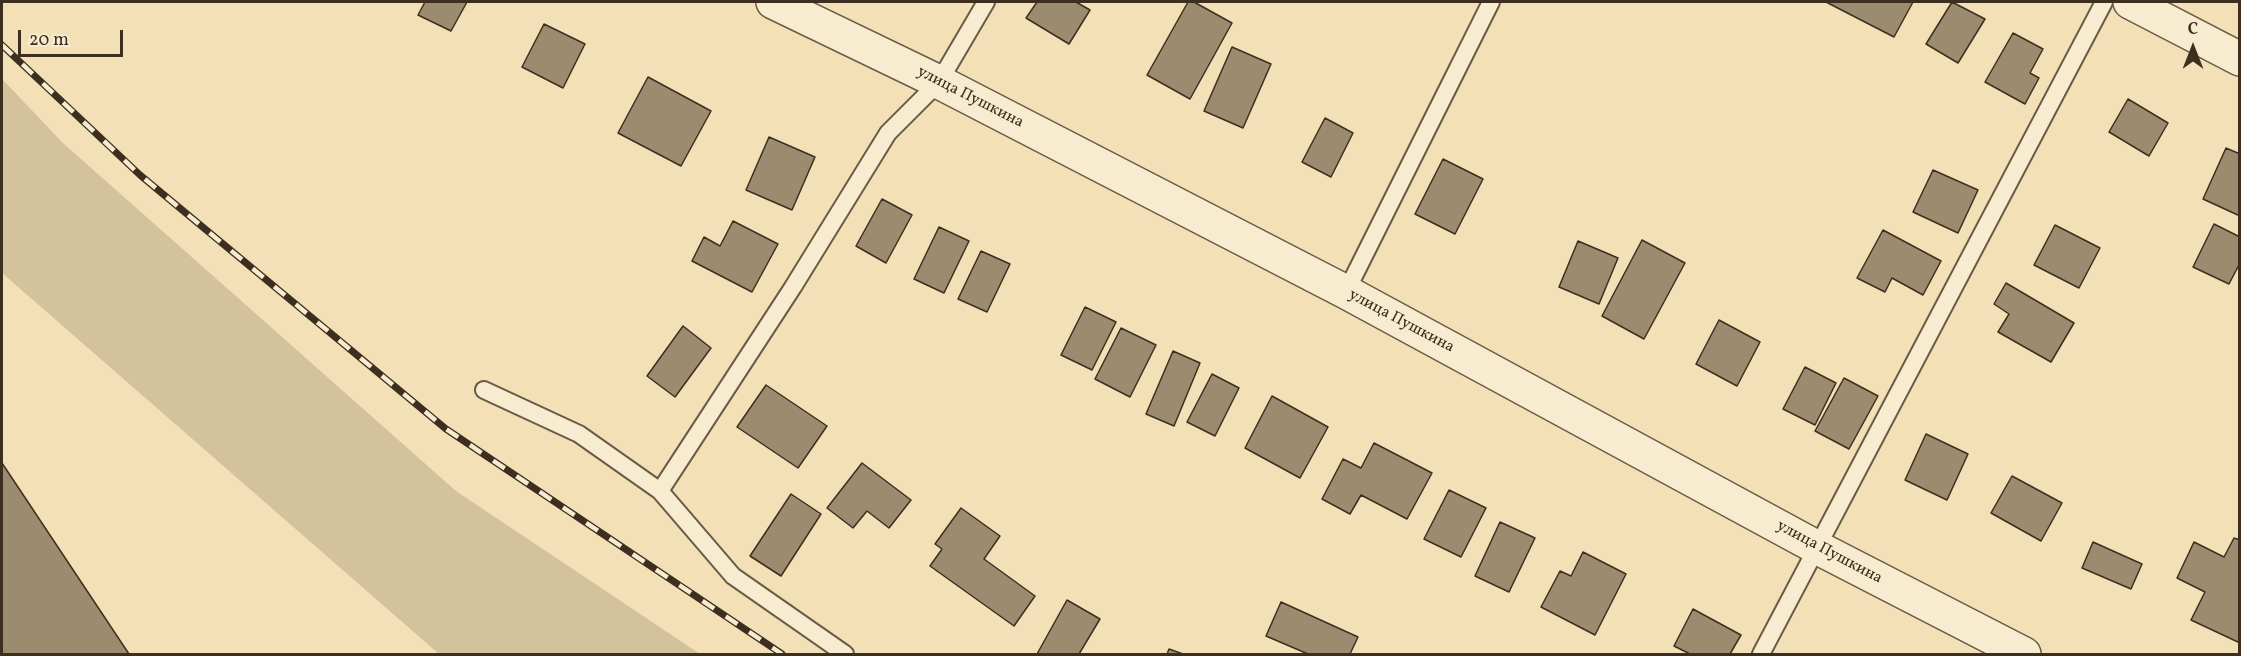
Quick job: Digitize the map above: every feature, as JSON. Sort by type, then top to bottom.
[{"type":"street","name":"улица Пушкина","points":[[773,2],[939,82],[1346,292],[1818,548],[2024,654]]},
{"type":"street","points":[[2130,2],[2240,59]]},
{"type":"lane","points":[[660,491],[793,287],[888,134],[939,82],[986,2]]},
{"type":"lane","points":[[1346,292],[1491,2]]},
{"type":"lane","points":[[1761,654],[2104,2]]},
{"type":"lane","points":[[484,390],[579,434],[660,491],[733,576],[845,654]]},
{"type":"shaded area","points":[[2,79],[63,143],[456,491],[700,654],[439,654],[2,273]]},
{"type":"building","points":[[425,2],[467,2],[451,31],[418,15]]},
{"type":"building","points":[[1037,2],[1076,2],[1090,10],[1069,44],[1026,18]]},
{"type":"building","points":[[1188,2],[1194,2],[1232,23],[1190,99],[1147,75]]},
{"type":"building","points":[[1826,2],[1913,2],[1894,37]]},
{"type":"building","points":[[1952,2],[1985,19],[1958,63],[1926,44]]},
{"type":"building","points":[[544,24],[585,44],[563,88],[522,67]]},
{"type":"building","points":[[2013,33],[2043,49],[2030,73],[2039,78],[2025,104],[1985,82]]},
{"type":"building","points":[[1232,47],[1271,64],[1243,128],[1204,111]]},
{"type":"building","points":[[648,77],[711,111],[681,166],[618,133]]},
{"type":"building","points":[[2128,99],[2168,123],[2149,156],[2109,132]]},
{"type":"building","points":[[1325,118],[1353,133],[1331,177],[1302,162]]},
{"type":"building","points":[[769,137],[815,157],[792,210],[746,190]]},
{"type":"building","points":[[2226,148],[2240,154],[2240,216],[2203,199]]},
{"type":"building","points":[[1443,159],[1483,179],[1455,234],[1415,214]]},
{"type":"building","points":[[1933,170],[1978,190],[1958,233],[1913,212]]},
{"type":"building","points":[[882,199],[912,215],[886,263],[856,246]]},
{"type":"building","points":[[733,221],[778,244],[752,292],[692,261],[704,237],[720,246]]},
{"type":"building","points":[[2214,224],[2240,237],[2240,263],[2229,284],[2193,267]]},
{"type":"building","points":[[2055,225],[2100,248],[2079,288],[2034,265]]},
{"type":"building","points":[[939,227],[969,241],[944,293],[914,279]]},
{"type":"building","points":[[1883,230],[1941,261],[1923,295],[1892,278],[1885,292],[1857,278]]},
{"type":"building","points":[[1642,240],[1685,263],[1644,339],[1602,316]]},
{"type":"building","points":[[1578,241],[1618,258],[1599,304],[1559,287]]},
{"type":"building","points":[[981,251],[1010,264],[987,312],[958,299]]},
{"type":"building","points":[[2006,283],[2074,323],[2051,362],[1998,332],[2009,314],[1994,304]]},
{"type":"building","points":[[1085,307],[1116,322],[1092,370],[1061,355]]},
{"type":"building","points":[[1719,320],[1760,342],[1737,386],[1696,364]]},
{"type":"building","points":[[683,326],[711,348],[675,397],[647,376]]},
{"type":"building","points":[[1121,328],[1156,345],[1130,397],[1095,379]]},
{"type":"building","points":[[1173,351],[1200,363],[1174,426],[1146,414]]},
{"type":"building","points":[[1805,367],[1836,383],[1815,425],[1783,409]]},
{"type":"building","points":[[1212,374],[1239,388],[1215,436],[1187,422]]},
{"type":"building","points":[[1844,378],[1878,396],[1849,449],[1815,431]]},
{"type":"building","points":[[766,385],[827,426],[798,468],[737,427]]},
{"type":"building","points":[[1272,396],[1328,427],[1300,478],[1245,448]]},
{"type":"building","points":[[1926,434],[1968,454],[1947,500],[1905,480]]},
{"type":"building","points":[[1374,443],[1432,473],[1407,519],[1361,495],[1350,514],[1322,499],[1343,459],[1361,468]]},
{"type":"building","points":[[2,463],[129,654],[2,654]]},
{"type":"building","points":[[862,463],[911,500],[889,528],[867,511],[853,528],[827,508]]},
{"type":"building","points":[[2012,476],[2062,503],[2041,541],[1991,513]]},
{"type":"building","points":[[1449,490],[1486,508],[1461,557],[1424,539]]},
{"type":"building","points":[[791,494],[821,514],[781,576],[750,556]]},
{"type":"building","points":[[961,508],[1000,536],[984,559],[1035,596],[1014,626],[930,566],[942,549],[935,544]]},
{"type":"building","points":[[1500,522],[1535,538],[1509,592],[1475,576]]},
{"type":"building","points":[[2234,538],[2240,540],[2240,643],[2191,620],[2205,592],[2177,578],[2194,542],[2224,557]]},
{"type":"building","points":[[2093,542],[2142,564],[2131,589],[2082,568]]},
{"type":"building","points":[[1583,552],[1626,574],[1595,635],[1541,607],[1560,571],[1571,576]]},
{"type":"building","points":[[1067,600],[1100,619],[1079,654],[1037,654]]},
{"type":"building","points":[[1281,602],[1358,637],[1350,654],[1308,654],[1266,636]]},
{"type":"building","points":[[1693,609],[1741,635],[1730,654],[1690,654],[1674,646]]},
{"type":"building","points":[[1169,649],[1183,654],[1167,654]]},
{"type":"railway","points":[[2,45],[140,175],[446,429],[782,654]]}]
